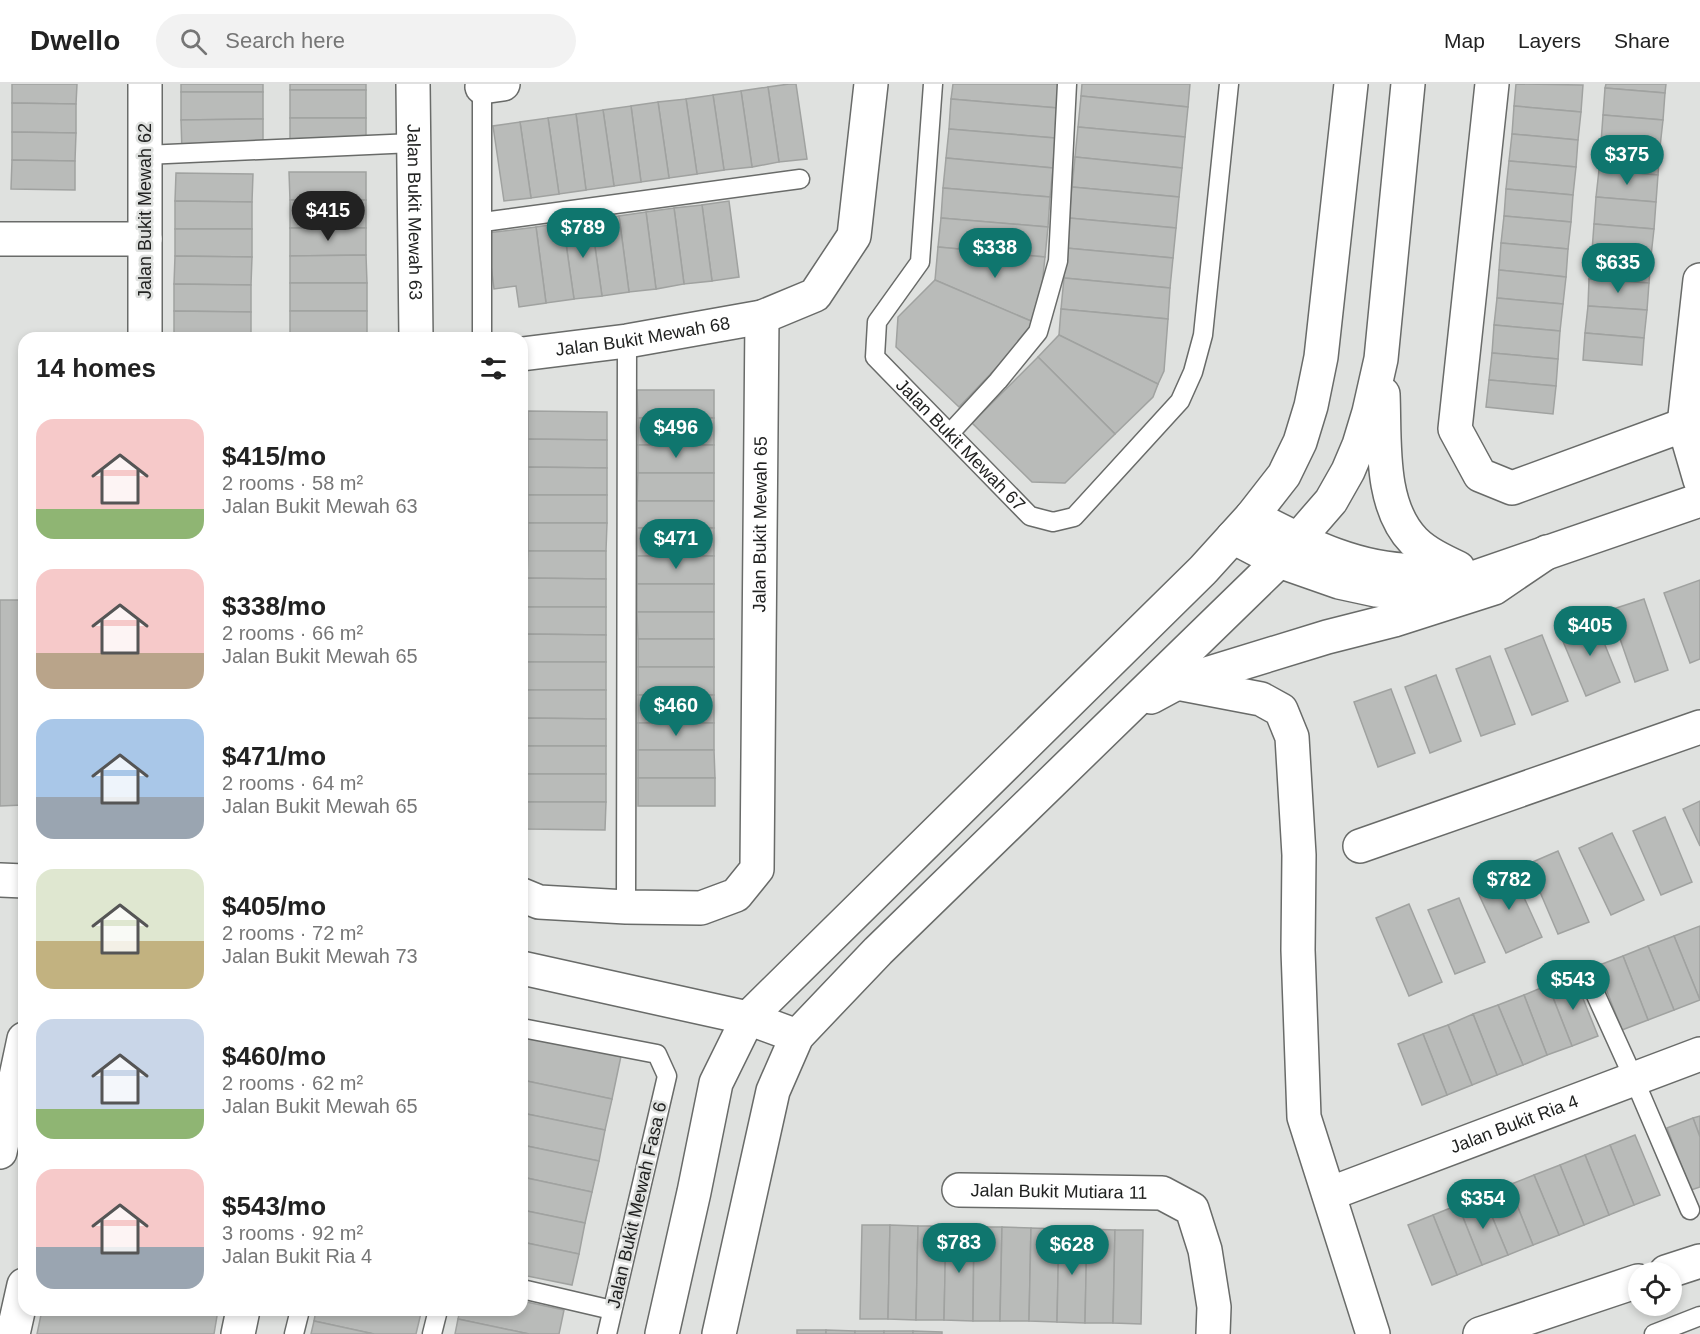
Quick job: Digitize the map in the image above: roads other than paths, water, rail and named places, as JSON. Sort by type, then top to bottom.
[{"type":"street","name":"Jalan Bukit Mewah 62","points":[[145,84],[145,332]]},
{"type":"street","name":"Jalan Bukit Mewah 63","points":[[413,84],[416,332]]},
{"type":"street","points":[[762,317],[815,295],[854,236],[871,84]]},
{"type":"street","points":[[662,1334],[716,1083],[748,1018],[1203,570],[1284,475],[1300,442],[1311,406],[1321,357],[1351,84]]},
{"type":"street","points":[[1408,84],[1381,359],[1389,495],[1402,524],[1414,541],[1434,556],[1458,568]]},
{"type":"street","points":[[1492,84],[1455,429],[1480,475],[1512,488],[1684,425]]},
{"type":"street","points":[[0,239],[145,239]]},
{"type":"street","points":[[1700,280],[1684,425],[1700,480]]},
{"type":"street","name":"Jalan Bukit Mewah 68","points":[[528,353],[627,341],[762,317]]},
{"type":"street","name":"Jalan Bukit Mewah 65","points":[[528,898],[538,902],[701,908],[736,895],[757,868],[762,317]]},
{"type":"street","points":[[719,1334],[773,1091],[797,1036],[878,951],[1289,551],[1331,501],[1348,471],[1359,445],[1381,359]]},
{"type":"street","points":[[1242,526],[1340,582],[1376,590],[1408,593],[1444,588],[1700,500]]},
{"type":"street","points":[[1289,551],[1345,558],[1391,569],[1416,571],[1458,568],[1493,571]]},
{"type":"street","points":[[1125,711],[1177,683],[1328,637],[1394,620],[1494,588],[1547,552]]},
{"type":"street","points":[[1177,683],[1261,699],[1281,710],[1292,737],[1299,855],[1298,950],[1304,1117],[1373,1334]]},
{"type":"street","points":[[1360,846],[1700,727]]},
{"type":"street","points":[[0,880],[18,881]]},
{"type":"street","points":[[528,969],[748,1018],[797,1036]]},
{"type":"street","name":"Jalan Bukit Ria 4","points":[[1329,1194],[1700,1054]]},
{"type":"street","points":[[0,1152],[18,1067]]},
{"type":"street","name":"Jalan Bukit Mutiara 11","points":[[959,1190],[1162,1193],[1191,1209],[1205,1250],[1214,1306],[1213,1334]]},
{"type":"street","points":[[1682,1267],[1700,1261]]},
{"type":"street","points":[[1480,1334],[1628,1284]]},
{"type":"street","points":[[13,1334],[18,1312]]},
{"type":"street","points":[[238,1334],[242,1316]]},
{"type":"lane","name":"Jalan Bukit Mewah 67","points":[[933,84],[920,262],[877,322],[875,357],[1030,516],[1053,522],[1074,517],[1180,401],[1193,372],[1203,335],[1229,84]]},
{"type":"lane","points":[[950,433],[998,381],[1038,332],[1058,261],[1067,84]]},
{"type":"lane","points":[[482,332],[483,222],[489,85]]},
{"type":"lane","points":[[145,155],[413,143]]},
{"type":"lane","points":[[483,222],[800,179]]},
{"type":"lane","points":[[626,907],[627,341]]},
{"type":"lane","points":[[1585,971],[1690,1210]]},
{"type":"lane","name":"Jalan Bukit Mewah Fasa 6","points":[[528,1029],[657,1054],[667,1076],[607,1334]]},
{"type":"lane","points":[[528,1290],[612,1310]]},
{"type":"lane","points":[[294,1334],[298,1316]]},
{"type":"lane","points":[[432,1334],[436,1316]]},
{"type":"lane","points":[[1654,1334],[1700,1316]]}]
